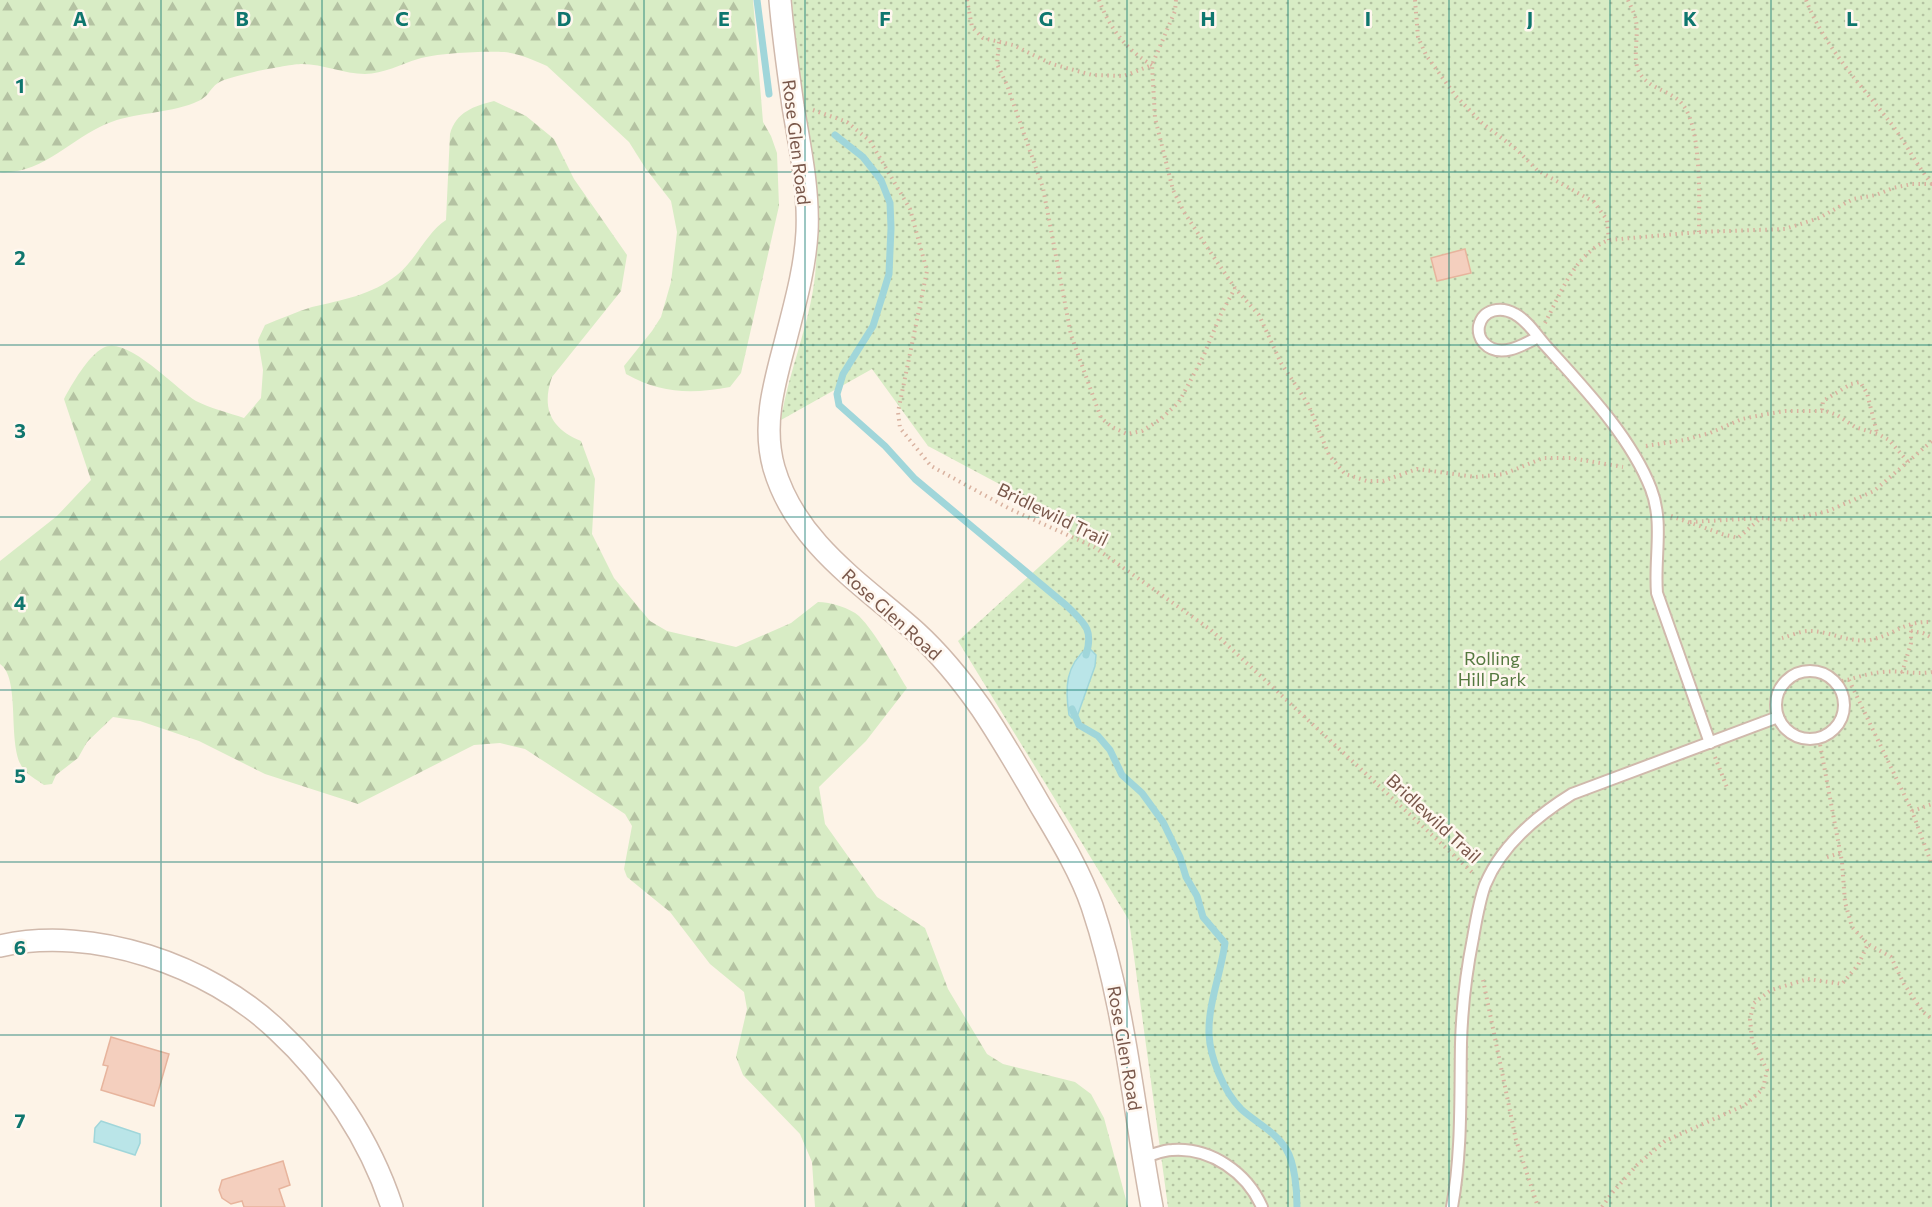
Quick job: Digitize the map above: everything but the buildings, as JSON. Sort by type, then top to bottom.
[{"type":"street","name":"Rose Glen Road","points":[[780,0],[806,192],[807,232],[796,298],[773,391],[769,417],[769,446],[775,471],[788,502],[816,543],[847,575],[916,632],[943,660],[981,708],[1057,834],[1090,902],[1114,980],[1152,1207]]},
{"type":"street","points":[[0,946],[37,941],[69,941],[109,946],[176,966],[236,999],[276,1028],[304,1058],[345,1111],[375,1163],[392,1207]]},
{"type":"lane","points":[[1538,337],[1519,347],[1504,351],[1491,348],[1482,341],[1478,330],[1481,318],[1491,311],[1502,309],[1515,314],[1527,323],[1574,377],[1628,446],[1642,470],[1652,490],[1656,512],[1658,533],[1655,574],[1658,593],[1710,743]]},
{"type":"lane","points":[[1804,671],[1816,671],[1836,682],[1845,704],[1838,725],[1830,734],[1819,739],[1809,740],[1790,734],[1778,717],[1775,706],[1783,683],[1792,675],[1804,671]]},
{"type":"lane","points":[[1452,1207],[1461,1107],[1464,999],[1469,957],[1485,885],[1512,844],[1557,803],[1582,790],[1778,717]]},
{"type":"lane","points":[[1144,1157],[1172,1150],[1204,1155],[1221,1161],[1250,1185],[1262,1207]]},
{"type":"path","points":[[967,0],[972,27],[983,38],[1013,45],[1052,64],[1092,75],[1124,76],[1152,65]]},
{"type":"path","points":[[1099,0],[1106,20],[1112,28],[1136,56],[1152,65]]},
{"type":"path","points":[[1176,0],[1174,11],[1152,65],[1155,118],[1173,190],[1184,212],[1235,288],[1259,315],[1281,363],[1308,404],[1329,455],[1345,474],[1367,481],[1383,481],[1417,469],[1476,477],[1504,474],[1543,458],[1571,458],[1642,470]]},
{"type":"path","points":[[1415,0],[1418,37],[1426,55],[1455,95],[1482,123],[1516,149],[1537,170],[1594,202],[1607,220],[1609,240]]},
{"type":"path","points":[[1628,0],[1636,23],[1638,71],[1655,88],[1683,104],[1690,118],[1698,166],[1699,232]]},
{"type":"path","points":[[1806,0],[1811,15],[1847,70],[1893,126],[1921,171],[1932,184]]},
{"type":"path","points":[[999,42],[997,64],[1043,188],[1071,335],[1101,418],[1126,434],[1142,431],[1167,414],[1184,393],[1235,288]]},
{"type":"path","name":"Bridlewild Trail","points":[[793,105],[825,113],[848,122],[870,141],[910,209],[927,271],[898,412],[900,428],[930,466],[1010,509],[1094,547],[1211,630],[1485,885]]},
{"type":"path","points":[[1538,337],[1570,276],[1583,256],[1596,245],[1609,240],[1699,232],[1785,229],[1819,218],[1853,199],[1876,195],[1902,186],[1932,184]]},
{"type":"path","points":[[1822,410],[1823,401],[1851,384],[1860,382],[1867,393],[1878,434]]},
{"type":"path","points":[[1628,446],[1641,447],[1684,440],[1710,433],[1742,419],[1761,415],[1785,411],[1822,410],[1837,415],[1854,427],[1889,440],[1908,462]]},
{"type":"path","points":[[1687,522],[1761,518],[1790,520],[1828,511],[1874,490],[1932,441]]},
{"type":"path","points":[[1656,512],[1738,537],[1761,518]]},
{"type":"path","points":[[1782,638],[1808,631],[1852,639],[1874,639],[1900,627],[1920,622],[1932,622]]},
{"type":"path","points":[[1902,673],[1907,660],[1911,624]]},
{"type":"path","points":[[1911,631],[1923,633],[1932,638]]},
{"type":"path","points":[[1836,682],[1864,674],[1887,671],[1932,672]]},
{"type":"path","points":[[1849,680],[1912,811],[1932,865]]},
{"type":"path","points":[[1819,739],[1840,853],[1845,902],[1852,927],[1868,944],[1891,957],[1904,984],[1923,1012],[1932,1019]]},
{"type":"path","points":[[1710,743],[1728,790]]},
{"type":"path","points":[[1912,811],[1932,804]]},
{"type":"path","points":[[1827,857],[1840,853]]},
{"type":"path","points":[[1602,1207],[1637,1165],[1665,1141],[1745,1105],[1763,1089],[1767,1070],[1752,1040],[1750,1019],[1754,1003],[1771,990],[1808,979],[1842,984],[1858,965],[1868,944]]},
{"type":"path","points":[[1469,957],[1478,964],[1487,995],[1516,1140],[1538,1207]]},
{"type":"green space","points":[[0,0],[753,0],[763,122],[777,153],[779,206],[741,373],[730,387],[703,391],[665,389],[639,381],[626,374],[624,366],[661,317],[671,282],[677,232],[671,201],[646,169],[629,142],[547,66],[515,54],[484,52],[426,57],[372,74],[357,74],[302,64],[273,68],[224,80],[203,98],[183,107],[128,117],[106,124],[29,168],[0,172]]},
{"type":"green space","name":"Rolling Hill Park","points":[[792,0],[1932,0],[1932,1207],[1168,1207],[1129,920],[958,641],[1073,536],[1044,508],[928,446],[872,369],[781,420],[814,284],[817,231],[812,165],[794,33]]},
{"type":"green space","points":[[494,101],[526,116],[554,139],[574,179],[627,255],[621,291],[552,377],[548,398],[548,408],[556,424],[581,441],[595,479],[592,534],[614,578],[650,621],[667,631],[736,647],[791,623],[818,602],[845,608],[859,616],[865,623],[907,688],[866,741],[819,787],[825,824],[877,897],[925,928],[948,989],[987,1054],[1003,1064],[1075,1082],[1091,1094],[1104,1118],[1128,1207],[815,1207],[812,1162],[800,1134],[743,1075],[736,1057],[747,1009],[744,992],[710,964],[670,912],[627,877],[624,869],[632,826],[625,814],[525,749],[500,743],[474,745],[358,804],[265,774],[199,741],[140,721],[113,717],[87,742],[78,758],[56,775],[52,784],[44,785],[22,767],[15,743],[10,683],[6,671],[0,664],[0,561],[57,516],[91,480],[64,399],[81,371],[103,348],[113,346],[125,349],[151,365],[196,401],[244,418],[261,398],[263,370],[258,340],[265,325],[312,307],[367,292],[387,282],[404,269],[439,225],[446,220],[450,134],[453,126],[467,111]]},
{"type":"water","points":[[1088,647],[1096,655],[1095,666],[1078,714],[1072,718],[1069,715],[1068,705],[1068,678],[1080,654]]},
{"type":"water","points":[[101,1121],[140,1134],[140,1143],[135,1155],[94,1142],[95,1128]]},
{"type":"waterway","points":[[757,0],[769,94]]},
{"type":"waterway","points":[[835,135],[863,157],[881,180],[890,203],[891,228],[889,274],[873,326],[843,374],[837,394],[839,405],[885,446],[915,479],[1078,617],[1088,633],[1086,655]]},
{"type":"waterway","points":[[1072,709],[1079,725],[1098,736],[1110,750],[1122,775],[1142,793],[1163,822],[1180,857],[1186,877],[1197,896],[1203,917],[1225,943],[1209,1023],[1212,1053],[1219,1074],[1235,1102],[1277,1137],[1286,1149],[1293,1169],[1297,1207]]}]
